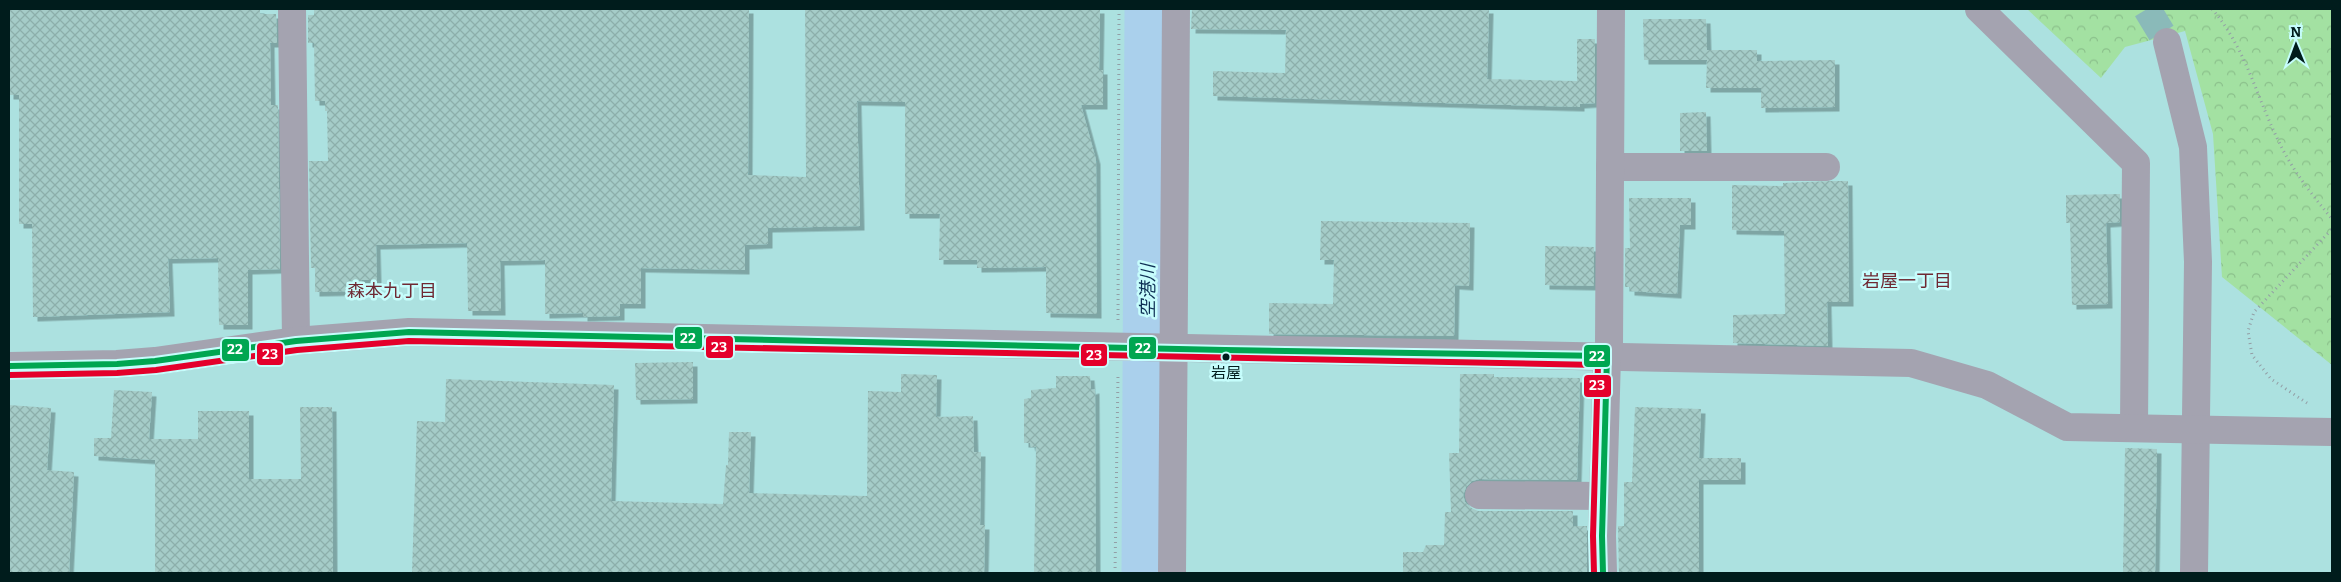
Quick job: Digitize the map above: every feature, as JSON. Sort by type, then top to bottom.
[{"type":"street","points":[[292,9],[296,341]]},
{"type":"street","points":[[1172,573],[1168,348],[1176,9]]},
{"type":"street","points":[[1603,573],[1602,496],[1609,345],[1611,9]]},
{"type":"street","points":[[1979,9],[2136,163],[2134,427]]},
{"type":"street","points":[[2167,42],[2193,147],[2198,262],[2194,573]]},
{"type":"street","points":[[1610,167],[1826,167]]},
{"type":"street","points":[[9,366],[117,364],[155,361],[296,341],[409,332],[1911,363],[1987,385],[2067,427],[2332,432]]},
{"type":"street","points":[[1480,495],[1602,496]]},
{"type":"path","points":[[1115,573],[1120,347],[1119,9]]},
{"type":"path","points":[[2212,9],[2223,22],[2246,62],[2280,145],[2310,193],[2332,219]]},
{"type":"path","points":[[2315,403],[2307,402],[2271,380],[2252,355],[2248,331],[2254,312],[2332,229]]},
{"type":"green space","points":[[2027,9],[2332,9],[2332,365],[2222,277],[2213,134],[2185,31],[2125,47],[2101,78]]},
{"type":"building","points":[[9,9],[260,9],[260,14],[276,14],[277,43],[270,43],[271,105],[278,105],[280,269],[248,270],[248,325],[219,325],[218,258],[168,259],[170,312],[33,317],[32,224],[19,224],[19,95],[9,95]]},
{"type":"building","points":[[314,9],[749,9],[748,175],[806,177],[805,9],[1100,9],[1099,70],[1103,70],[1103,105],[1081,105],[1096,160],[1097,314],[1046,313],[1046,267],[977,268],[977,260],[939,260],[940,214],[905,214],[905,102],[857,101],[860,226],[768,228],[768,244],[745,245],[745,270],[641,268],[641,304],[620,304],[620,316],[583,317],[583,313],[545,314],[545,260],[500,261],[501,311],[468,311],[467,243],[376,245],[377,280],[361,280],[362,291],[315,292],[315,268],[311,268],[309,161],[328,161],[327,111],[325,111],[325,101],[315,101],[314,43],[308,43],[308,15],[314,15]]},
{"type":"building","points":[[1192,9],[1489,9],[1487,79],[1577,81],[1577,39],[1595,39],[1595,103],[1580,104],[1580,107],[1213,96],[1213,71],[1285,73],[1286,30],[1191,29]]},
{"type":"building","points":[[1643,19],[1706,19],[1707,50],[1757,50],[1757,61],[1835,60],[1835,107],[1761,108],[1761,88],[1706,88],[1707,60],[1644,60]]},
{"type":"building","points":[[1706,112],[1707,151],[1680,151],[1680,113]]},
{"type":"building","points":[[1848,181],[1849,302],[1827,302],[1828,346],[1733,343],[1733,315],[1785,314],[1784,231],[1732,230],[1732,185],[1783,186],[1783,183]]},
{"type":"building","points":[[2120,194],[2120,222],[2106,223],[2108,304],[2072,305],[2070,223],[2066,223],[2066,195]]},
{"type":"building","points":[[1629,198],[1691,198],[1691,225],[1680,225],[1677,294],[1630,291],[1630,287],[1625,287],[1625,248],[1630,248]]},
{"type":"building","points":[[1321,221],[1470,223],[1469,286],[1455,285],[1454,336],[1269,334],[1269,303],[1333,304],[1334,260],[1320,260]]},
{"type":"building","points":[[1545,246],[1594,247],[1594,286],[1545,285]]},
{"type":"building","points":[[693,362],[693,399],[636,400],[635,363]]},
{"type":"building","points":[[901,374],[937,375],[936,417],[973,416],[974,452],[981,452],[980,525],[985,525],[984,573],[412,573],[417,421],[445,422],[446,379],[614,385],[611,501],[723,504],[726,465],[728,465],[729,432],[751,432],[749,493],[867,496],[868,391],[901,392]]},
{"type":"building","points":[[1460,374],[1494,374],[1494,377],[1580,378],[1577,480],[1479,479],[1472,481],[1466,487],[1463,495],[1465,502],[1471,508],[1478,511],[1573,511],[1573,526],[1587,526],[1587,573],[1403,573],[1403,552],[1423,552],[1426,545],[1444,545],[1445,512],[1451,512],[1449,453],[1459,453]]},
{"type":"building","points":[[1056,376],[1090,376],[1091,390],[1095,389],[1096,573],[1034,573],[1036,447],[1031,447],[1030,443],[1024,443],[1024,399],[1031,398],[1031,390],[1056,388]]},
{"type":"building","points":[[114,390],[152,392],[149,439],[198,439],[198,411],[249,411],[249,479],[301,479],[300,407],[332,407],[333,573],[155,573],[155,460],[94,456],[94,438],[111,438]]},
{"type":"building","points":[[9,405],[51,408],[47,470],[74,472],[69,573],[9,573]]},
{"type":"building","points":[[1635,407],[1701,409],[1699,458],[1741,458],[1741,480],[1699,480],[1699,573],[1619,573],[1618,526],[1624,526],[1624,482],[1632,482]]},
{"type":"building","points":[[2125,448],[2157,449],[2155,573],[2123,573]]},
{"type":"waterway","name":"空港川","points":[[1146,573],[1149,9]]},
{"type":"tunnel","points":[[2147,9],[2167,42]]},
{"type":"transit line","name":"22","points":[[9,366],[117,364],[155,361],[296,341],[409,332],[1225,350],[1607,356],[1602,536],[1603,573]]},
{"type":"transit line","name":"23","points":[[9,375],[117,373],[156,370],[297,350],[409,341],[1598,365],[1593,536],[1594,573]]},
{"type":"place","name":"岩屋","points":[[1226,357]]},
{"type":"district","name":"岩屋一丁目","points":[[1907,281]]},
{"type":"district","name":"森本九丁目","points":[[392,291]]}]
